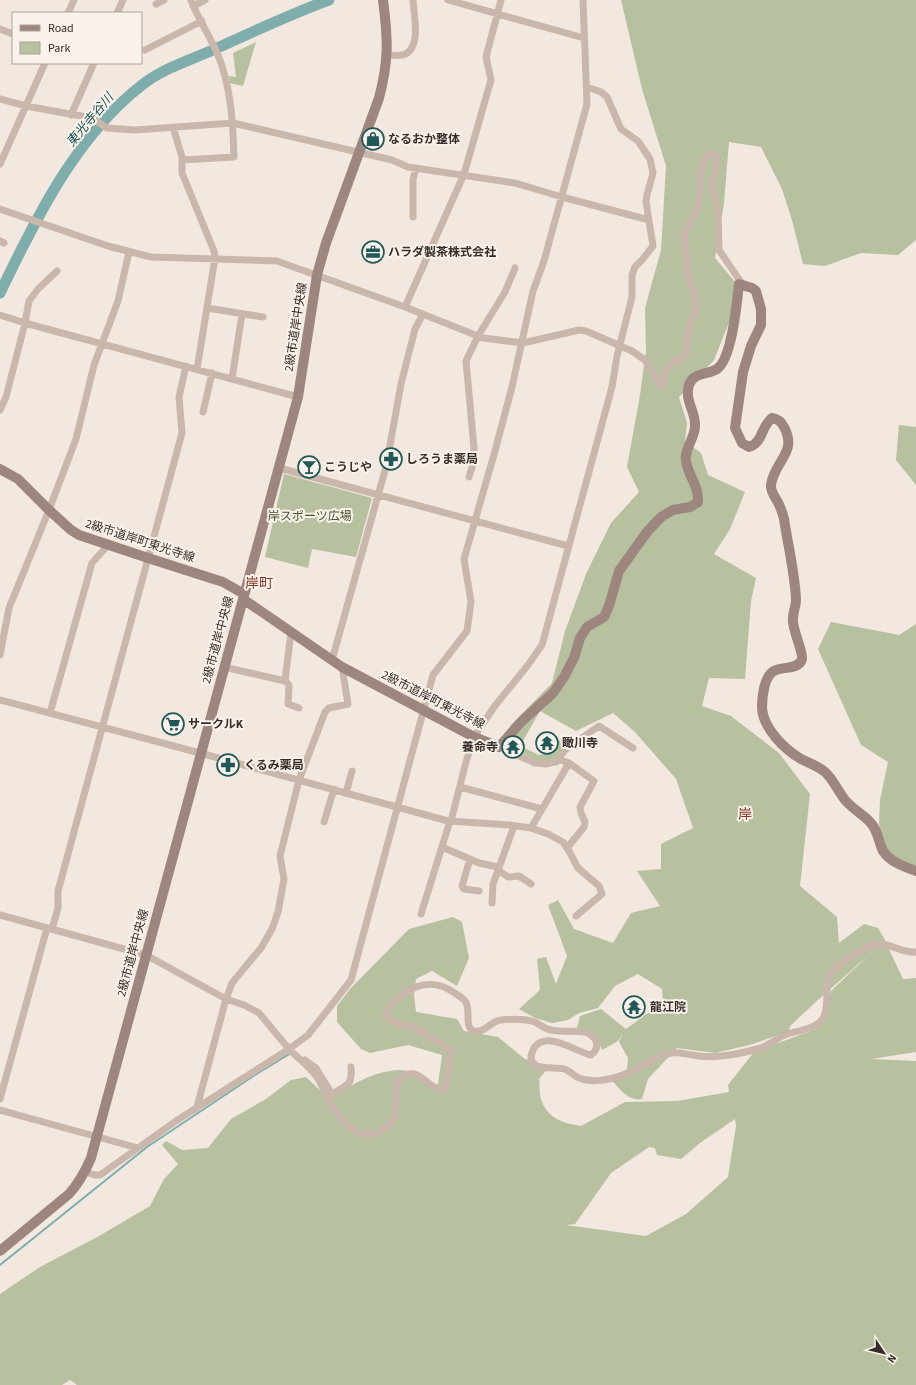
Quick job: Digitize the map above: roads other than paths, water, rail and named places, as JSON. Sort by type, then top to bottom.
[{"type":"street","points":[[68,12],[74,0]]},
{"type":"street","points":[[117,12],[123,0]]},
{"type":"street","points":[[156,4],[164,0]]},
{"type":"street","points":[[182,160],[234,157],[233,123],[225,72],[202,21],[192,3],[205,0]]},
{"type":"street","name":"2級市道岸中央線","points":[[0,1251],[60,1202],[78,1184],[85,1172],[97,1136],[200,753],[280,468],[298,397],[317,275],[326,242],[379,98],[384,78],[387,55],[387,31],[383,0]]},
{"type":"street","points":[[387,55],[402,55],[408,53],[413,47],[416,40],[413,0]]},
{"type":"street","points":[[448,0],[584,38]]},
{"type":"street","points":[[405,307],[464,174],[491,80],[486,57],[501,0]]},
{"type":"street","points":[[85,1172],[100,1175],[197,1107],[292,1051],[308,1035],[351,980],[433,675],[467,631],[471,602],[464,559],[497,445],[523,343],[533,291],[544,261],[587,104],[583,0]]},
{"type":"street","points":[[145,50],[202,21]]},
{"type":"street","points":[[0,29],[12,34]]},
{"type":"street","points":[[0,164],[46,64]]},
{"type":"street","points":[[71,115],[94,64]]},
{"type":"street","points":[[421,914],[474,737],[494,707],[528,665],[542,644],[612,387],[632,298],[632,275],[635,267],[653,246],[646,202],[646,195],[653,173],[650,159],[638,141],[620,129],[607,97],[601,92],[587,88]]},
{"type":"street","points":[[0,99],[26,106],[92,118],[107,128],[135,130],[233,123],[392,160],[408,167],[464,174],[515,183],[649,220]]},
{"type":"street","points":[[173,127],[182,160],[182,173],[214,251],[215,258],[197,369]]},
{"type":"street","points":[[0,209],[129,252],[151,257],[277,261],[405,307],[484,338],[523,343],[579,330],[586,331],[632,351],[645,360],[662,386],[666,369],[671,363],[684,357],[690,323],[695,311],[696,303],[688,276],[686,240],[683,234],[698,208],[703,159],[709,154],[716,156],[712,184],[718,212],[719,250],[743,285]]},
{"type":"street","points":[[413,217],[413,180],[416,168]]},
{"type":"street","points":[[0,655],[9,608],[76,439],[94,365],[118,301],[129,252]]},
{"type":"street","points":[[469,477],[473,464],[474,448],[472,416],[465,366],[466,361],[478,336],[505,292],[516,268]]},
{"type":"street","points":[[0,410],[6,397],[25,323],[29,301],[38,289],[57,271]]},
{"type":"street","points":[[567,848],[584,827],[585,822],[580,808],[594,781],[569,763],[561,760],[546,764],[535,763],[499,747],[522,721],[554,693],[574,658],[580,638],[587,627],[604,617],[609,606],[619,572],[647,532],[661,517],[673,510],[690,507],[698,502],[698,493],[686,462],[686,455],[695,426],[687,392],[690,382],[695,376],[717,369],[721,365],[727,351],[736,320],[739,284],[752,288],[756,291],[761,309],[761,325],[751,346],[743,372],[735,428],[742,443],[749,447],[755,445],[759,440],[768,421],[772,418],[777,419],[783,424],[789,441],[788,447],[772,477],[770,487],[780,506],[784,519],[796,601],[792,620],[802,658],[800,663],[796,666],[774,670],[769,675],[764,686],[762,708],[764,716],[771,731],[790,751],[826,773],[846,801],[870,821],[875,828],[884,851],[896,862],[916,871]]},
{"type":"street","points":[[207,308],[263,317]]},
{"type":"street","points":[[232,379],[242,314]]},
{"type":"street","points":[[332,660],[386,467],[401,384],[415,329],[423,314]]},
{"type":"street","points":[[0,315],[298,397]]},
{"type":"street","points":[[0,1099],[50,929],[58,908],[58,891],[182,433],[179,397],[186,366]]},
{"type":"street","points":[[203,412],[212,373]]},
{"type":"street","points":[[280,468],[568,546]]},
{"type":"street","name":"2級市道岸町東光寺線","points":[[0,469],[18,479],[49,510],[71,530],[79,535],[223,582],[342,667],[474,737],[499,747]]},
{"type":"street","points":[[50,713],[92,563],[108,545]]},
{"type":"street","points":[[285,681],[291,632]]},
{"type":"street","points":[[224,667],[285,681],[289,685],[288,704],[299,708]]},
{"type":"street","points":[[197,1107],[226,999],[232,984],[261,948],[272,929],[278,912],[284,879],[280,856],[299,780],[325,712],[329,708],[348,704],[342,667]]},
{"type":"street","points":[[0,700],[102,726],[450,821],[531,828],[548,834],[563,842],[578,868],[599,886],[602,894],[576,916]]},
{"type":"street","points":[[556,762],[565,750],[599,726],[633,748]]},
{"type":"street","points":[[531,828],[569,763]]},
{"type":"street","points":[[346,793],[352,771]]},
{"type":"street","points":[[460,787],[542,809]]},
{"type":"street","points":[[324,822],[334,790]]},
{"type":"street","points":[[492,902],[493,884],[514,826]]},
{"type":"street","points":[[442,847],[470,860],[498,868],[508,877],[519,876],[531,884]]},
{"type":"street","points":[[470,860],[462,886],[464,889],[479,891]]},
{"type":"street","points":[[0,915],[146,955],[226,999],[244,1005],[259,1013],[316,1076],[332,1106],[343,1121],[357,1133],[368,1135],[385,1129],[395,1118],[397,1080],[403,1075],[412,1073],[419,1075],[440,1090],[445,1090],[451,1053],[450,1050],[411,1027],[402,1026],[393,1022],[386,1015],[391,1004],[406,992],[418,986],[430,984],[441,986],[452,991],[465,1000],[468,1006],[468,1024],[470,1029],[475,1032],[480,1032],[495,1021],[518,1020],[533,1021],[551,1031],[574,1031],[587,1034],[594,1038],[596,1043],[597,1048],[591,1054],[585,1054],[554,1041],[545,1041],[538,1044],[534,1049],[532,1056],[533,1062],[542,1068],[564,1069],[578,1077],[593,1080],[608,1079],[632,1071],[660,1056],[672,1053],[682,1053],[704,1057],[723,1056],[761,1048],[787,1034],[817,1025],[825,1012],[828,980],[836,968],[872,945],[882,944],[893,946],[909,952],[916,952]]},
{"type":"street","points":[[292,1051],[316,1068],[332,1094],[350,1083],[352,1077],[351,1067]]},
{"type":"street","points":[[0,1110],[138,1148]]},
{"type":"waterway","name":"東光寺谷川","points":[[0,293],[28,237],[59,181],[77,154],[118,106],[150,79],[168,69],[286,17],[329,0]]},
{"type":"waterway","points":[[0,1265],[147,1147],[255,1075],[291,1053]]},
{"type":"place","name":"なるおか整体","points":[[373,139]]},
{"type":"place","name":"ハラダ製茶株式会社","points":[[373,252]]},
{"type":"place","name":"しろうま薬局","points":[[391,459]]},
{"type":"place","name":"こうじや","points":[[309,467]]},
{"type":"place","name":"サークルK","points":[[173,724]]},
{"type":"place","name":"瞰川寺","points":[[547,743]]},
{"type":"place","name":"養命寺","points":[[513,747]]},
{"type":"place","name":"くるみ薬局","points":[[228,765]]},
{"type":"place","name":"龍江院","points":[[634,1007]]},
{"type":"district","name":"岸町","points":[[259,584]]},
{"type":"district","name":"岸","points":[[745,815]]},
{"type":"park label","name":"岸スポーツ広場","points":[[310,516]]}]
